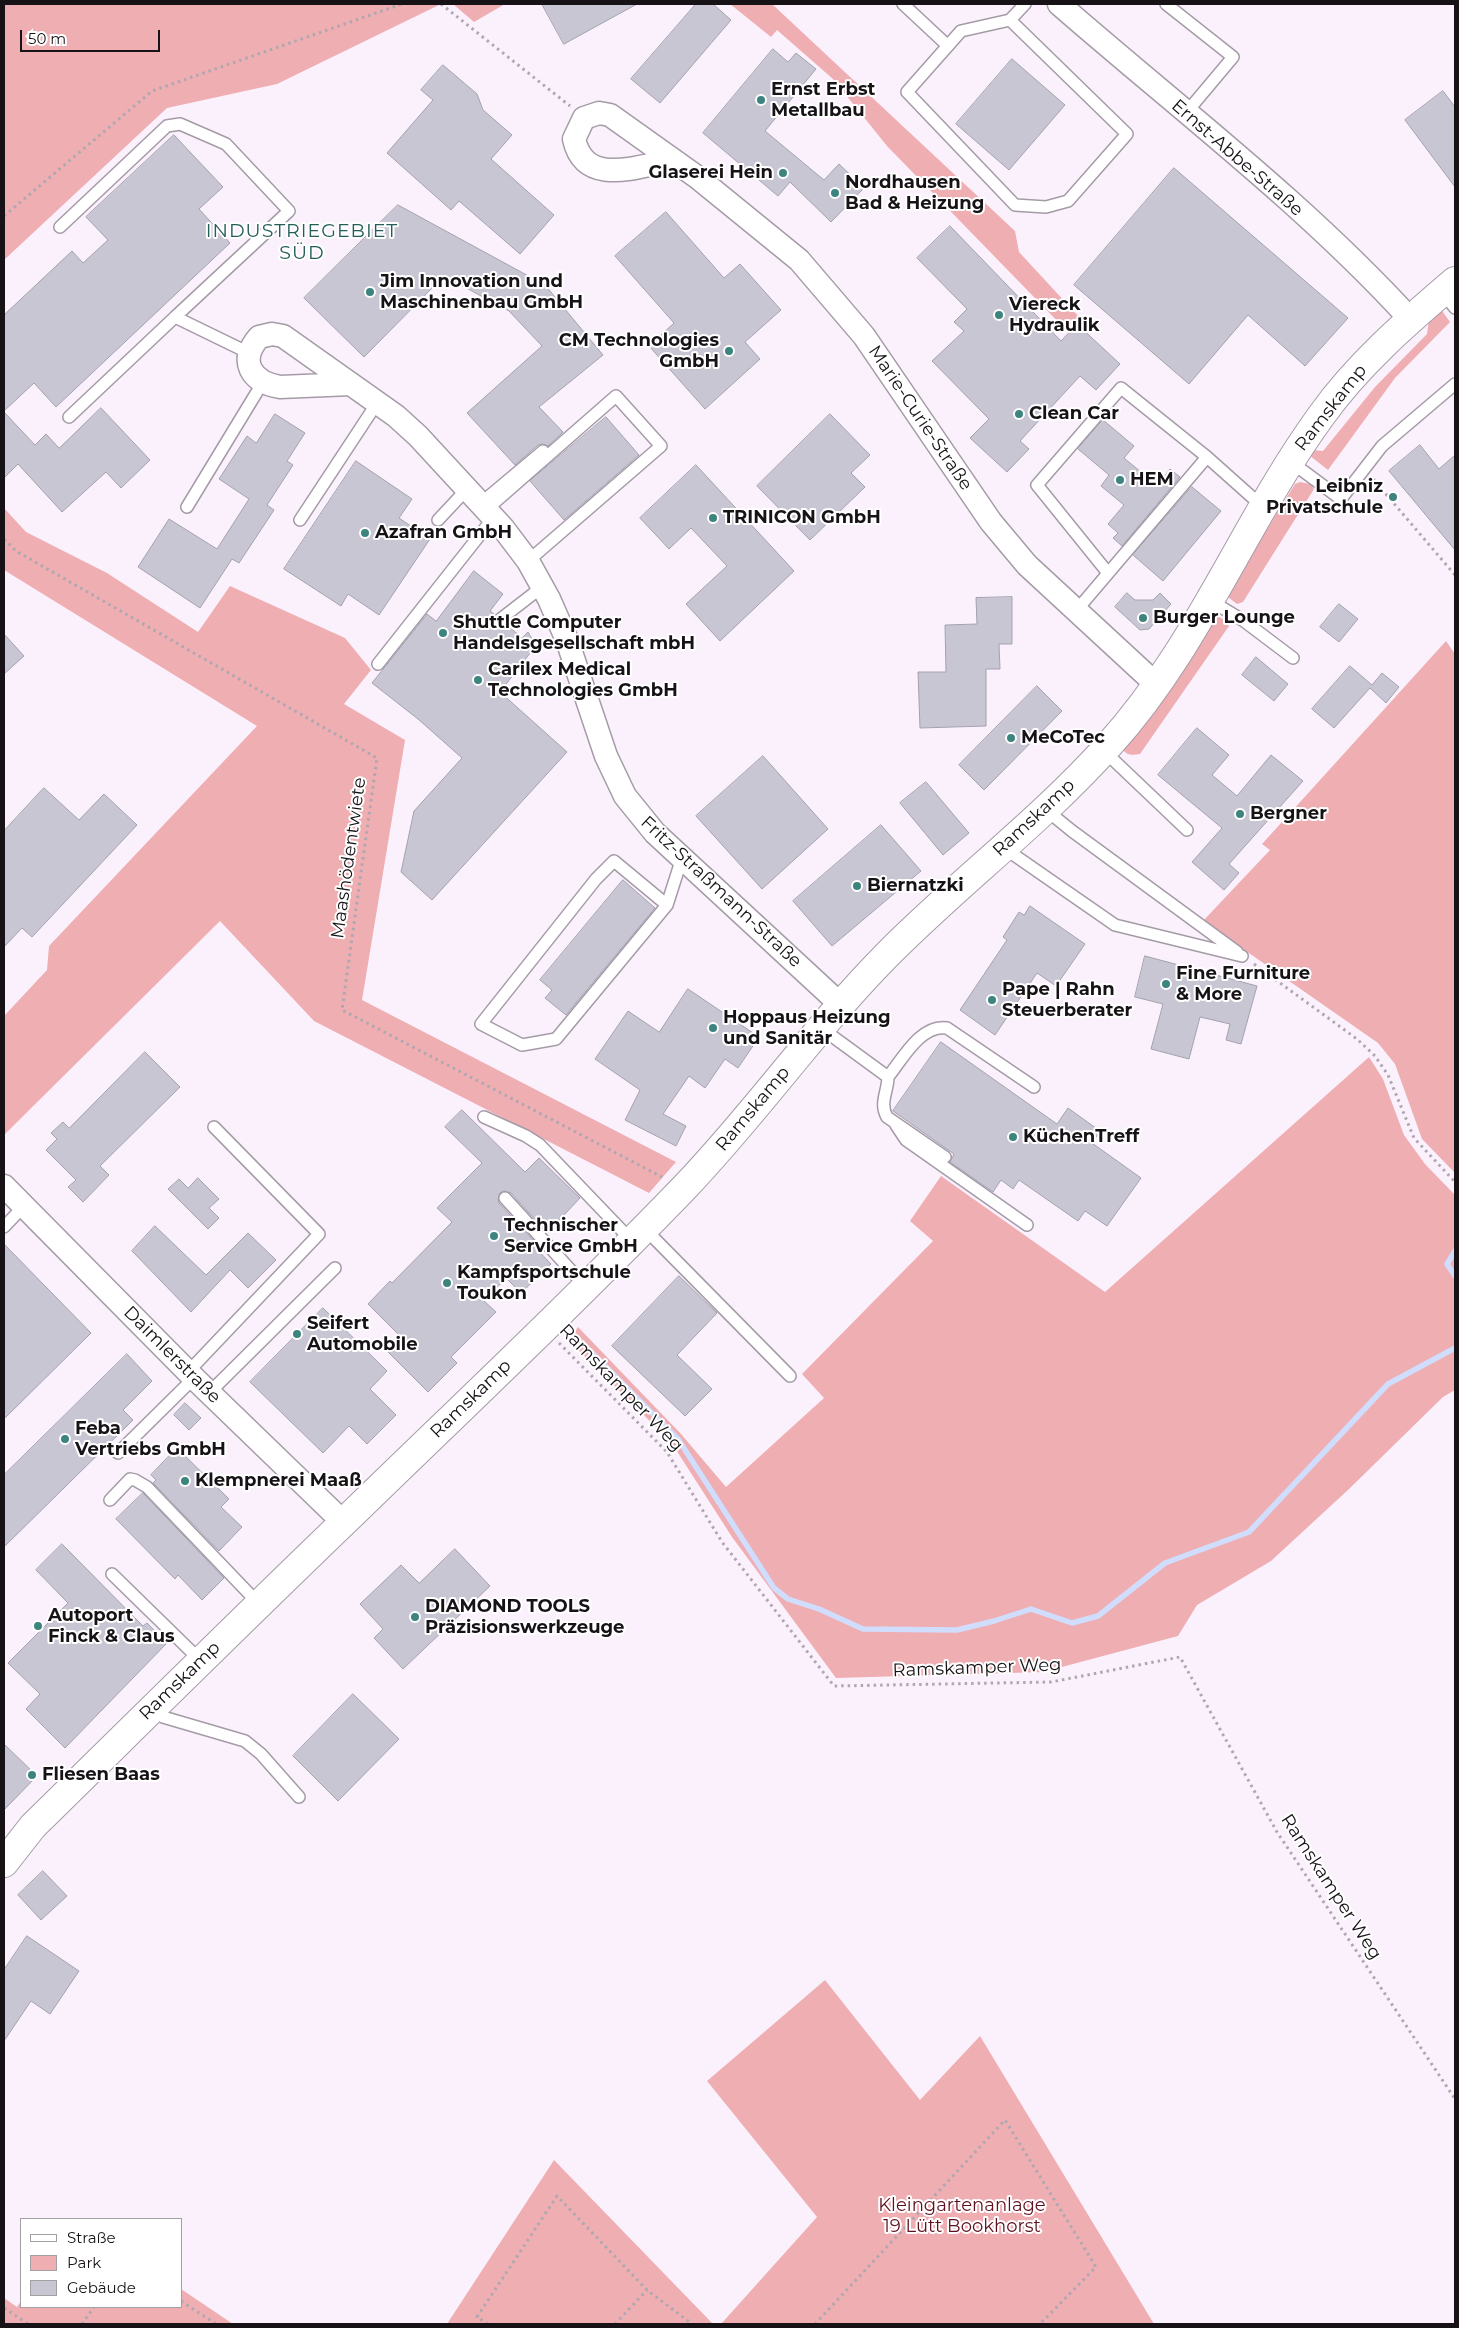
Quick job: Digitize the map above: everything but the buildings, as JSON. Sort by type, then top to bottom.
[{"type":"street","name":"Ernst-Abbe-Straße","points":[[1058,4],[1287,200],[1351,259],[1410,319]]},
{"type":"street","name":"Marie-Curie-Straße","points":[[584,118],[599,113],[610,115],[673,160],[762,229],[798,260],[864,336],[991,522],[1027,565],[1158,686]]},
{"type":"street","points":[[584,118],[576,132],[575,146],[586,163],[597,169],[608,170],[673,160]]},
{"type":"street","name":"Ramskamp","points":[[4,1863],[33,1826],[343,1522],[545,1328],[683,1188],[728,1140],[840,1004],[887,955],[1046,809],[1104,751],[1158,686],[1211,601],[1291,462],[1336,398],[1364,364],[1410,319],[1451,294]]},
{"type":"street","name":"Fritz-Straßmann-Straße","points":[[249,353],[259,337],[279,334],[293,341],[418,436],[482,504],[528,561],[542,587],[567,640],[606,756],[625,796],[655,833],[840,1004]]},
{"type":"street","points":[[249,353],[250,370],[263,382],[280,387],[350,384]]},
{"type":"street","name":"Daimlerstraße","points":[[4,1186],[197,1381],[343,1522]]},
{"type":"lane","points":[[903,4],[948,46]]},
{"type":"lane","points":[[1010,20],[1127,134],[1068,201],[1046,207],[1015,205],[907,92],[961,31],[1010,20],[1025,4]]},
{"type":"lane","points":[[1166,4],[1233,56],[1186,113]]},
{"type":"lane","points":[[60,226],[167,126],[180,124],[226,144],[289,211],[68,418]]},
{"type":"lane","points":[[175,317],[249,353]]},
{"type":"lane","points":[[187,507],[263,382]]},
{"type":"lane","points":[[1291,462],[1341,499],[1382,446],[1455,384]]},
{"type":"lane","points":[[378,664],[482,504],[620,386]]},
{"type":"lane","points":[[1108,573],[1037,485],[1121,388],[1207,457],[1264,507]]},
{"type":"lane","points":[[438,520],[482,504],[616,396],[661,446],[528,561]]},
{"type":"lane","points":[[300,520],[377,403]]},
{"type":"lane","points":[[1076,611],[1207,457]]},
{"type":"lane","points":[[498,621],[542,587]]},
{"type":"lane","points":[[1211,601],[1244,621],[1293,658]]},
{"type":"lane","points":[[1104,751],[1187,830]]},
{"type":"lane","points":[[1046,809],[1072,832],[1242,956]]},
{"type":"lane","points":[[1003,847],[1115,925],[1242,956]]},
{"type":"lane","points":[[667,905],[614,861],[596,879],[481,1024],[522,1045],[556,1039],[667,905],[682,858]]},
{"type":"lane","points":[[1027,1225],[906,1140],[883,1110],[888,1077],[912,1046],[928,1030],[938,1027],[948,1028],[1034,1087]]},
{"type":"lane","points":[[820,1028],[888,1077]]},
{"type":"lane","points":[[484,1117],[526,1136],[540,1145],[790,1376]]},
{"type":"lane","points":[[894,1122],[945,1157]]},
{"type":"lane","points":[[197,1381],[319,1234],[214,1127]]},
{"type":"lane","points":[[505,1198],[586,1287]]},
{"type":"lane","points":[[4,1226],[24,1206]]},
{"type":"lane","points":[[118,1453],[197,1381],[335,1268]]},
{"type":"lane","points":[[110,1500],[130,1479],[148,1487],[259,1604]]},
{"type":"lane","points":[[112,1574],[201,1661]]},
{"type":"lane","points":[[151,1710],[179,1722],[246,1741],[261,1754],[299,1797]]},
{"type":"path","points":[[4,216],[152,91],[402,4]]},
{"type":"path","points":[[441,4],[584,118]]},
{"type":"path","points":[[1364,469],[1455,575]]},
{"type":"path","name":"Maashödentwiete","points":[[4,539],[16,552],[377,758],[342,1010],[683,1188]]},
{"type":"path","points":[[1242,956],[1357,1039],[1375,1056],[1388,1074],[1414,1138],[1455,1182]]},
{"type":"path","name":"Ramskamper Weg","points":[[545,1328],[667,1452],[722,1542],[834,1686],[1051,1682],[1180,1657],[1277,1832],[1455,2099]]},
{"type":"path","points":[[815,2324],[1005,2120],[1096,2267],[1040,2324]]},
{"type":"path","points":[[488,2324],[477,2317],[557,2196],[647,2290],[692,2324]]},
{"type":"path","points":[[616,2324],[647,2290]]},
{"type":"path","points":[[182,2301],[216,2324]]},
{"type":"path","points":[[4,2308],[28,2324]]},
{"type":"path","points":[[82,2324],[93,2308]]},
{"type":"green space","points":[[4,4],[441,4],[277,84],[167,108],[4,260]]},
{"type":"green space","points":[[453,4],[505,4],[474,22]]},
{"type":"green space","points":[[730,4],[772,4],[1015,231],[1019,252],[1080,318],[1067,331],[887,146],[833,79],[777,30],[771,37]]},
{"type":"green space","points":[[1437,311],[1442,311],[1450,322],[1395,378],[1328,470],[1309,455],[1312,450],[1323,451],[1375,387],[1427,334],[1429,320]]},
{"type":"green space","points":[[1300,482],[1310,484],[1314,489],[1243,602],[1237,604],[1228,597],[1228,592],[1295,484]]},
{"type":"green space","points":[[4,508],[26,532],[107,573],[198,632],[230,586],[345,638],[371,670],[344,704],[405,740],[362,1000],[676,1162],[649,1193],[314,1021],[220,921],[4,1135],[4,1016],[47,970],[49,946],[257,726],[4,570]]},
{"type":"green space","points":[[1216,615],[1226,621],[1229,626],[1140,754],[1132,755],[1126,753],[1123,749]]},
{"type":"green space","points":[[1446,641],[1455,654],[1455,1173],[1422,1139],[1395,1064],[1378,1043],[1203,921],[1270,850],[1262,844]]},
{"type":"green space","points":[[1369,1057],[1383,1079],[1404,1135],[1425,1164],[1455,1195],[1455,1390],[1443,1397],[1349,1489],[1271,1561],[1197,1605],[1178,1636],[1043,1672],[836,1678],[732,1537],[671,1442],[569,1341],[578,1327],[681,1434],[726,1487],[824,1398],[802,1374],[933,1241],[910,1221],[941,1176],[1105,1292]]},
{"type":"green space","name":"Kleingartenanlage 19 Lütt Bookhorst","points":[[825,1980],[920,2100],[980,2036],[1154,2324],[721,2324],[817,2217],[707,2081]]},
{"type":"green space","points":[[554,2160],[713,2324],[447,2324]]},
{"type":"green space","points":[[182,2290],[233,2324],[4,2324],[4,2298],[17,2307],[20,2302],[20,2308],[182,2308]]},
{"type":"waterway","points":[[1455,1251],[1447,1264],[1455,1276]]},
{"type":"waterway","points":[[579,1340],[678,1439],[774,1588],[788,1599],[819,1609],[863,1629],[957,1630],[1031,1609],[1072,1623],[1098,1616],[1165,1563],[1249,1532],[1388,1384],[1455,1348]]},
{"type":"place","name":"Ernst Erbst Metallbau","points":[[761,100]]},
{"type":"place","name":"Glaserei Hein","points":[[783,173]]},
{"type":"place","name":"Nordhausen Bad & Heizung","points":[[835,193]]},
{"type":"place","name":"Jim Innovation und Maschinenbau GmbH","points":[[370,292]]},
{"type":"place","name":"Viereck Hydraulik","points":[[999,315]]},
{"type":"place","name":"CM Technologies GmbH","points":[[729,351]]},
{"type":"place","name":"Clean Car","points":[[1019,414]]},
{"type":"place","name":"HEM","points":[[1120,480]]},
{"type":"place","name":"Leibniz Privatschule","points":[[1393,497]]},
{"type":"place","name":"TRINICON GmbH","points":[[713,518]]},
{"type":"place","name":"Azafran GmbH","points":[[365,533]]},
{"type":"place","name":"Burger Lounge","points":[[1143,618]]},
{"type":"place","name":"Shuttle Computer Handelsgesellschaft mbH","points":[[443,633]]},
{"type":"place","name":"Carilex Medical Technologies GmbH","points":[[478,680]]},
{"type":"place","name":"MeCoTec","points":[[1011,738]]},
{"type":"place","name":"Bergner","points":[[1240,814]]},
{"type":"place","name":"Biernatzki","points":[[857,886]]},
{"type":"place","name":"Fine Furniture & More","points":[[1166,984]]},
{"type":"place","name":"Pape | Rahn Steuerberater","points":[[992,1000]]},
{"type":"place","name":"Hoppaus Heizung und Sanitär","points":[[713,1028]]},
{"type":"place","name":"KüchenTreff","points":[[1013,1137]]},
{"type":"place","name":"Technischer Service GmbH","points":[[494,1236]]},
{"type":"place","name":"Kampfsportschule Toukon","points":[[447,1283]]},
{"type":"place","name":"Seifert Automobile","points":[[297,1334]]},
{"type":"place","name":"Feba Vertriebs GmbH","points":[[65,1439]]},
{"type":"place","name":"Klempnerei Maaß","points":[[185,1481]]},
{"type":"place","name":"DIAMOND TOOLS Präzisionswerkzeuge","points":[[415,1617]]},
{"type":"place","name":"Autoport Finck & Claus","points":[[38,1626]]},
{"type":"place","name":"Fliesen Baas","points":[[32,1775]]},
{"type":"district","name":"INDUSTRIEGEBIET SÜD","points":[[302,242]]}]
